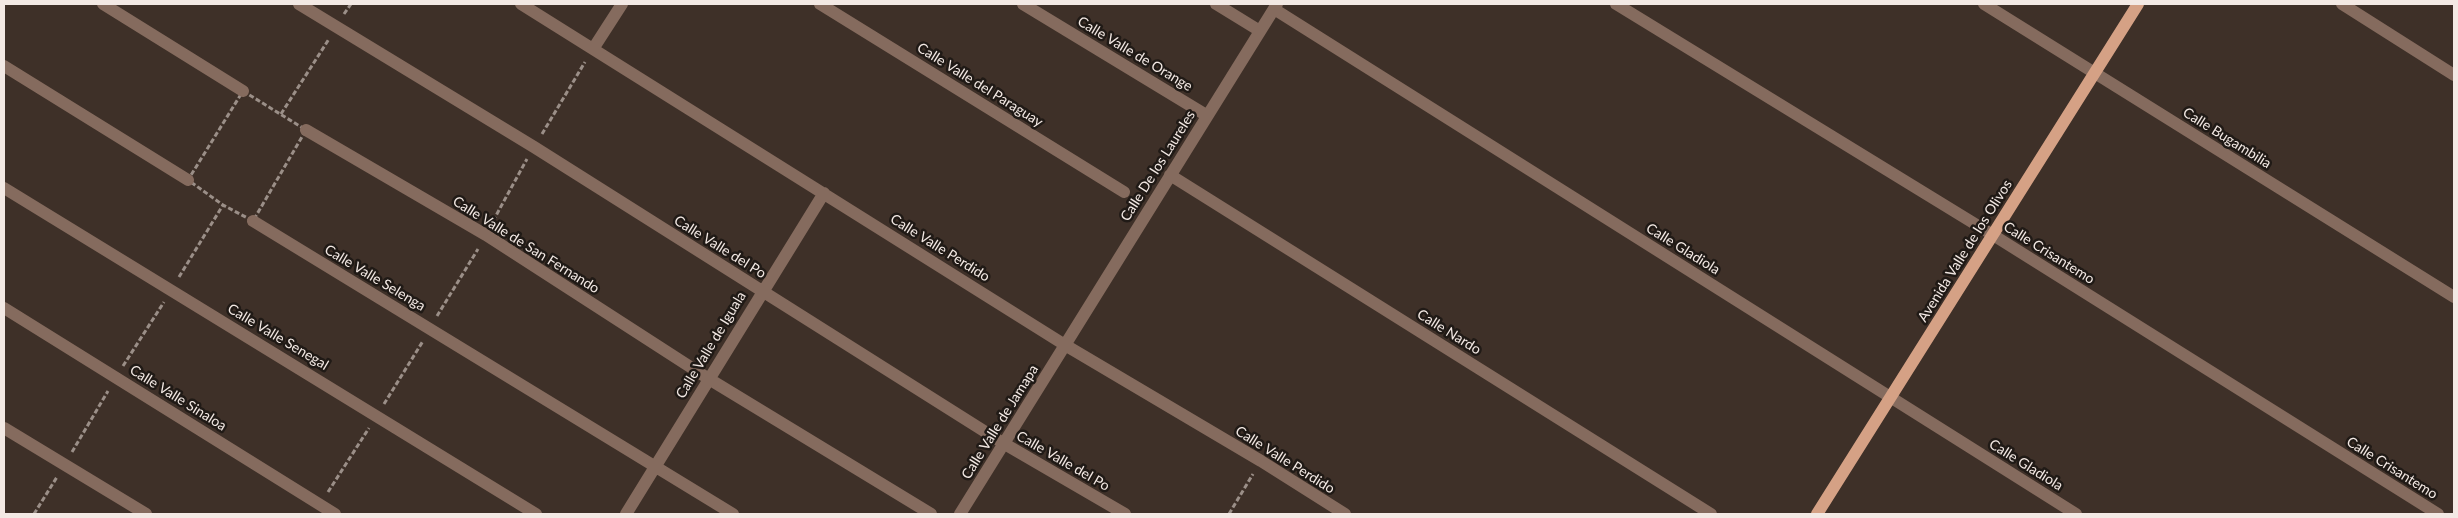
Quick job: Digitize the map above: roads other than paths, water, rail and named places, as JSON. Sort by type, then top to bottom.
[{"type":"main road","name":"Avenida Valle de los Olivos","points":[[1817,514],[2138,4]]},
{"type":"street","points":[[103,4],[243,91]]},
{"type":"street","name":"Calle Valle del Po","points":[[299,4],[534,147],[1003,443],[1125,514]]},
{"type":"street","name":"Calle Valle Perdido","points":[[521,4],[824,192],[1065,345],[1261,461],[1345,514]]},
{"type":"street","points":[[593,49],[622,4]]},
{"type":"street","name":"Calle Valle del Paraguay","points":[[820,4],[1124,192]]},
{"type":"street","name":"Calle Valle de Orange","points":[[1023,4],[1206,116]]},
{"type":"street","points":[[1216,4],[1260,31]]},
{"type":"street","name":"Calle Crisantemo","points":[[1616,4],[1993,235],[2438,514]]},
{"type":"street","name":"Calle Bugambilia","points":[[1984,4],[2454,297]]},
{"type":"street","points":[[2342,4],[2454,75]]},
{"type":"street","name":"Calle De los Laureles","points":[[1065,345],[1276,6]]},
{"type":"street","name":"Calle Gladiola","points":[[1276,6],[2076,514]]},
{"type":"street","points":[[4,66],[188,180]]},
{"type":"street","name":"Calle Valle de San Fernando","points":[[306,130],[486,235],[709,379],[931,514]]},
{"type":"street","name":"Calle Nardo","points":[[1170,174],[1712,514]]},
{"type":"street","name":"Calle Valle Senegal","points":[[4,188],[536,514]]},
{"type":"street","name":"Calle Valle de Iguala","points":[[626,514],[824,192]]},
{"type":"street","name":"Calle Valle Selenga","points":[[254,221],[733,514]]},
{"type":"street","name":"Calle Valle Sinaloa","points":[[4,308],[335,514]]},
{"type":"street","name":"Calle Valle de Jamapa","points":[[960,514],[1065,345]]},
{"type":"street","points":[[4,428],[146,514]]}]
